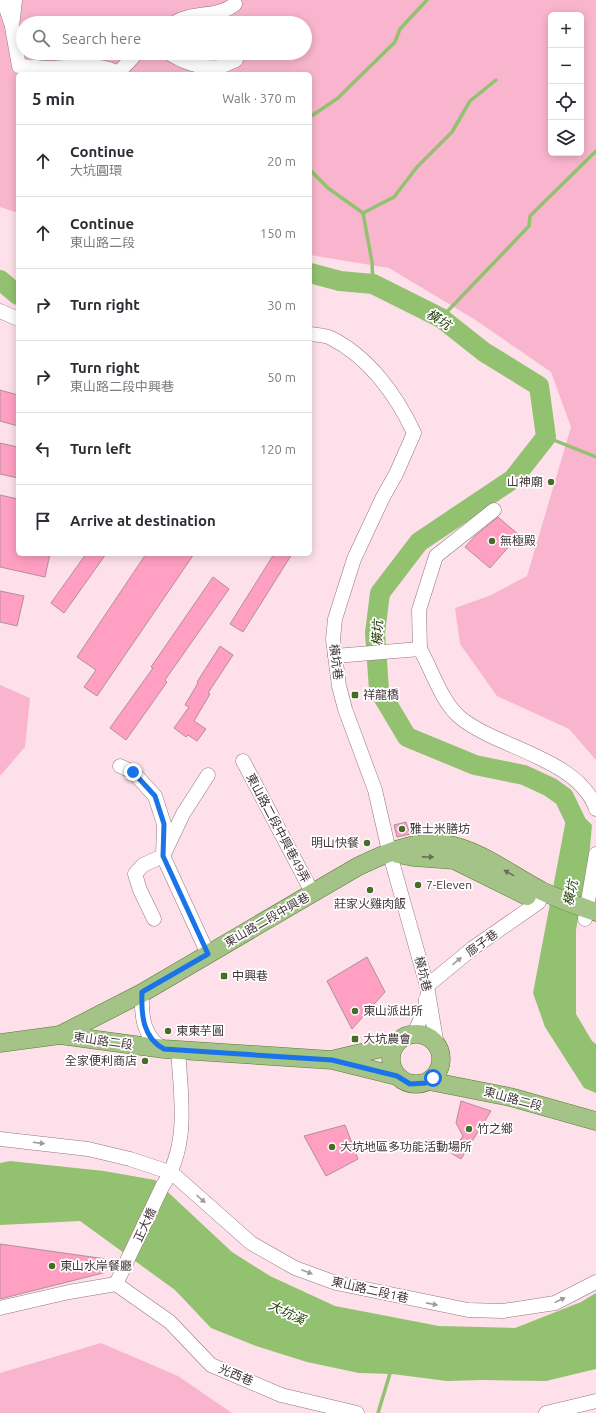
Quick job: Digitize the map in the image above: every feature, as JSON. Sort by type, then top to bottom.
[{"type":"main road","name":"東山路二段中興巷","points":[[60,1035],[142,992],[358,868],[389,852]]},
{"type":"main road","points":[[389,852],[413,857],[454,860],[541,899],[588,915]]},
{"type":"main road","points":[[439,1051],[438,1072],[429,1081],[418,1085],[410,1084],[397,1076],[392,1069],[390,1061],[394,1045],[400,1039],[414,1034],[423,1035],[431,1039],[456,1074],[472,1088]]},
{"type":"main road","name":"東山路二段","points":[[0,1043],[60,1035],[171,1049],[332,1060],[397,1076]]},
{"type":"main road","points":[[332,1060],[394,1045]]},
{"type":"main road","name":"東山路二段","points":[[429,1081],[472,1088],[596,1121]]},
{"type":"street","points":[[1,0],[6,8],[12,27],[16,49]]},
{"type":"street","points":[[12,27],[14,0]]},
{"type":"street","points":[[189,16],[228,10],[235,4]]},
{"type":"street","points":[[18,60],[19,66],[50,68],[76,66],[101,68],[115,72]]},
{"type":"street","points":[[120,72],[131,60]]},
{"type":"street","points":[[180,60],[196,65],[218,67],[236,60]]},
{"type":"street","points":[[0,311],[16,318]]},
{"type":"street","name":"橫坑巷","points":[[312,334],[330,338],[354,352],[374,372],[403,408],[414,433],[396,474],[383,497],[354,559],[335,619],[333,639],[339,686],[345,709],[374,790],[389,852],[426,986],[439,1051]]},
{"type":"street","points":[[494,510],[436,556],[420,610],[420,649],[443,696],[461,719],[569,774],[594,801],[596,809]]},
{"type":"street","points":[[335,656],[420,649]]},
{"type":"street","name":"東山路二段中興巷49弄","points":[[242,761],[313,894]]},
{"type":"street","points":[[120,766],[133,772],[155,796],[164,824],[163,856],[208,954]]},
{"type":"street","points":[[154,919],[140,890],[135,874],[142,865],[163,856],[182,814],[208,775]]},
{"type":"street","points":[[588,915],[596,854]]},
{"type":"street","name":"廍子巷","points":[[426,986],[473,948],[541,899]]},
{"type":"street","points":[[414,1034],[425,1009],[426,986]]},
{"type":"street","points":[[0,1138],[88,1149],[130,1158],[172,1173],[182,1137],[182,1104],[171,1049],[152,1040],[146,1029],[142,1016],[142,992]]},
{"type":"street","name":"正大橋","points":[[116,1284],[127,1264],[162,1187],[172,1173]]},
{"type":"street","name":"東山路二段1巷","points":[[172,1173],[251,1244],[296,1268],[336,1283],[396,1297],[468,1310],[503,1311],[555,1303],[596,1282]]},
{"type":"street","points":[[0,1308],[68,1292],[116,1284]]},
{"type":"street","name":"光西巷","points":[[116,1284],[170,1322],[211,1365],[281,1395],[357,1413]]},
{"type":"street","points":[[546,1413],[596,1401]]},
{"type":"shaded area","points":[[0,0],[596,0],[596,760],[569,729],[497,696],[460,644],[455,608],[489,596],[527,576],[571,427],[551,372],[474,319],[389,268],[312,255],[312,72],[16,72],[16,212],[0,207]]},
{"type":"shaded area","points":[[0,685],[30,698],[25,747],[0,776]]},
{"type":"shaded area","points":[[101,1343],[178,1376],[232,1413],[0,1413],[0,1373]]},
{"type":"water","points":[[564,797],[592,825],[589,857],[576,930],[576,1014],[592,1041],[596,1044],[596,1093],[584,1088],[545,1027],[533,993],[567,814]]},
{"type":"water","name":"大坑溪","points":[[10,1161],[104,1171],[155,1180],[232,1252],[270,1276],[335,1306],[439,1326],[515,1328],[581,1302],[596,1293],[596,1369],[546,1381],[447,1381],[392,1374],[359,1373],[307,1362],[256,1346],[211,1328],[175,1290],[80,1221],[0,1225],[0,1163]]},
{"type":"building","points":[[0,390],[16,394],[16,425],[0,421]]},
{"type":"building","points":[[0,443],[16,447],[16,478],[0,474]]},
{"type":"building","points":[[0,495],[16,499],[16,556],[50,556],[45,577],[0,567]]},
{"type":"building","name":"無極殿","points":[[498,517],[519,535],[490,568],[465,547],[475,536]]},
{"type":"building","points":[[85,556],[105,556],[64,613],[51,603]]},
{"type":"building","points":[[145,556],[193,556],[97,696],[84,687],[96,670],[77,657]]},
{"type":"building","points":[[273,556],[291,556],[243,632],[230,624]]},
{"type":"building","points":[[213,577],[229,589],[165,680],[167,682],[126,740],[110,728],[153,668],[151,667]]},
{"type":"building","points":[[0,591],[24,596],[17,626],[0,622]]},
{"type":"building","points":[[220,646],[233,655],[208,693],[210,694],[194,721],[206,729],[197,741],[188,735],[186,737],[174,728],[189,707],[185,705],[198,683],[197,682]]},
{"type":"building","name":"雅士米膳坊","points":[[406,822],[410,834],[397,837],[394,825]]},
{"type":"building","name":"東山派出所","points":[[367,957],[385,992],[352,1029],[327,981]]},
{"type":"building","name":"竹之鄉","points":[[461,1101],[491,1111],[461,1159],[451,1153],[463,1136],[456,1123]]},
{"type":"building","name":"大坑地區多功能活動場所","points":[[345,1125],[358,1159],[326,1176],[304,1136]]},
{"type":"building","name":"東山水岸餐廳","points":[[0,1244],[106,1259],[103,1273],[0,1299]]},
{"type":"waterway","points":[[312,116],[338,98],[395,42],[400,29],[427,0]]},
{"type":"waterway","points":[[373,284],[372,262],[363,213],[394,197],[417,167],[452,132],[470,101],[496,80]]},
{"type":"waterway","points":[[441,318],[529,226],[530,216],[596,151]]},
{"type":"waterway","points":[[312,172],[328,188],[363,213]]},
{"type":"waterway","name":"橫坑","points":[[312,274],[340,281],[373,284],[441,318],[484,352],[539,386],[546,437],[513,479],[419,542],[380,593],[375,633],[379,690],[407,737],[475,765],[524,775],[550,787],[564,797],[576,822]]},
{"type":"waterway","name":"橫坑","points":[[0,280],[16,293]]},
{"type":"waterway","points":[[546,437],[596,457]]},
{"type":"waterway","points":[[378,1413],[391,1370]]},
{"type":"place","name":"山神廟","points":[[551,482]]},
{"type":"place","name":"無極殿","points":[[492,541]]},
{"type":"place","name":"祥龍橋","points":[[355,695]]},
{"type":"place","name":"雅士米膳坊","points":[[402,829]]},
{"type":"place","name":"明山快餐","points":[[367,843]]},
{"type":"place","name":"7-Eleven","points":[[418,885]]},
{"type":"place","name":"莊家火雞肉飯","points":[[370,890]]},
{"type":"place","name":"中興巷","points":[[224,976]]},
{"type":"place","name":"東山派出所","points":[[355,1011]]},
{"type":"place","name":"東東芋圓","points":[[168,1031]]},
{"type":"place","name":"大坑農會","points":[[355,1039]]},
{"type":"place","name":"全家便利商店","points":[[145,1061]]},
{"type":"place","name":"竹之鄉","points":[[469,1129]]},
{"type":"place","name":"大坑地區多功能活動場所","points":[[332,1147]]},
{"type":"place","name":"東山水岸餐廳","points":[[52,1266]]},
{"type":"route","points":[[133,772],[144,782],[155,796],[164,824],[163,856],[208,954],[142,992],[142,1016],[146,1029],[152,1040],[164,1049],[332,1060],[397,1076],[410,1084],[418,1085],[426,1083],[433,1078]]}]
